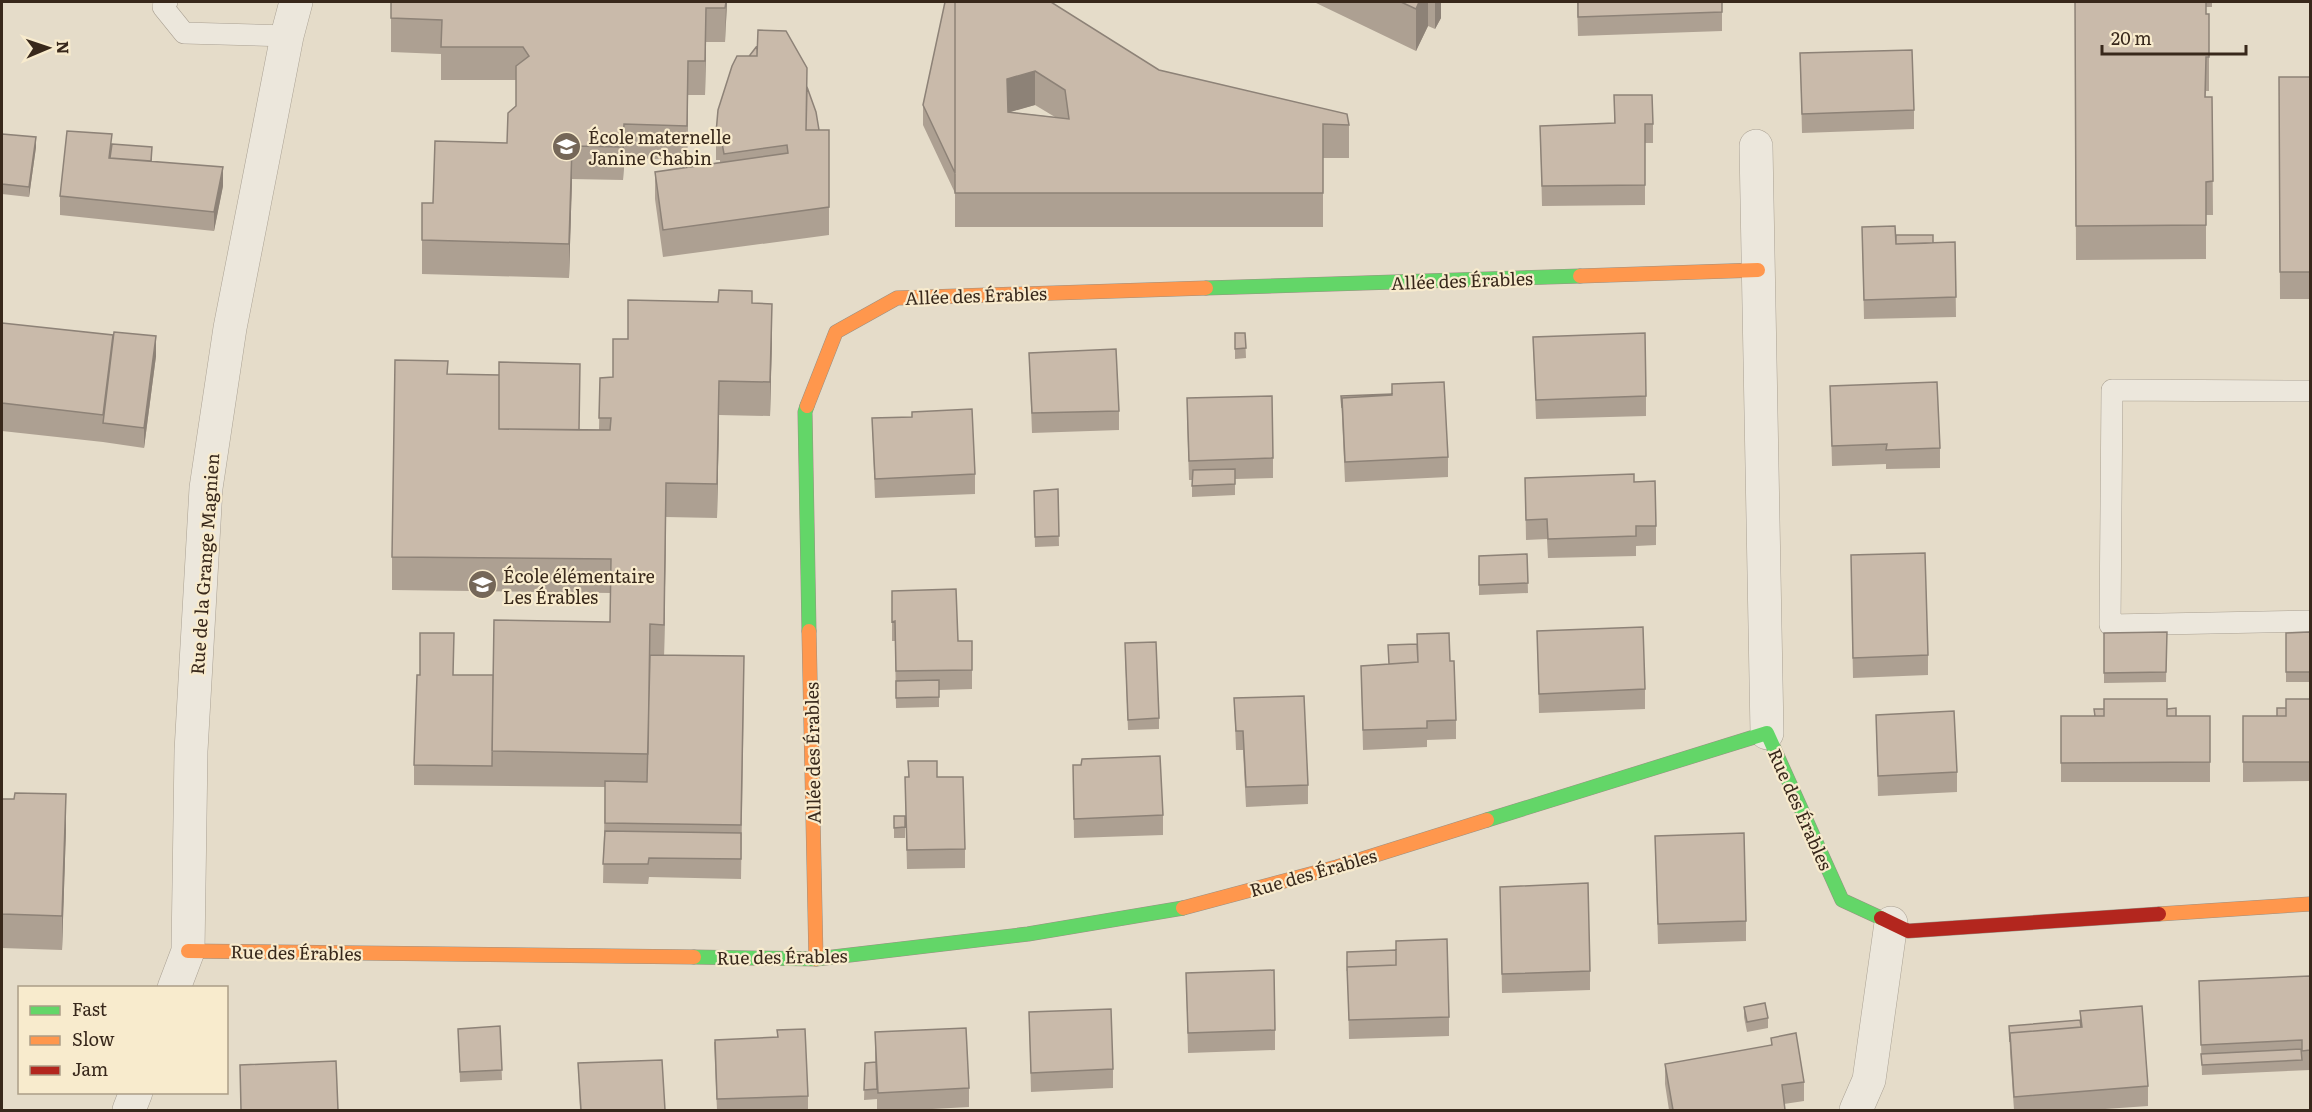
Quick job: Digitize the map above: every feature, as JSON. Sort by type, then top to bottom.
[{"type":"street","name":"Rue de la Grange Magnien","points":[[174,986],[188,951],[192,751],[206,488],[230,328],[287,36],[296,2]]},
{"type":"street","points":[[1756,146],[1767,733]]},
{"type":"street","name":"Allée des Érables","points":[[816,959],[805,412],[836,332],[897,298],[1758,270]]},
{"type":"street","name":"Rue des Érables","points":[[188,951],[816,959],[1028,934],[1184,908],[1337,867],[1767,733],[1842,900],[1908,931],[2310,904]]},
{"type":"street","points":[[1856,1110],[1869,1080],[1891,923]]},
{"type":"street","points":[[129,1110],[135,1094]]},
{"type":"lane","points":[[167,2],[163,7],[184,33],[287,36]]},
{"type":"lane","points":[[2310,391],[2112,390],[2110,625],[2310,621]]},
{"type":"building","points":[[391,2],[726,2],[725,8],[706,8],[705,61],[688,61],[687,126],[624,124],[623,147],[572,146],[569,244],[422,240],[422,203],[433,203],[435,141],[507,143],[508,113],[516,106],[516,66],[529,56],[523,47],[441,47],[442,20],[391,18]]},
{"type":"building","points":[[945,2],[955,2],[955,173],[923,105]]},
{"type":"building","points":[[955,2],[1051,2],[1159,70],[1347,114],[1349,125],[1323,124],[1323,193],[955,193]],"holes":[[[1035,71],[1065,90],[1069,119],[1008,112],[1007,79]]]},
{"type":"building","points":[[1401,2],[1419,2],[1416,9]]},
{"type":"building","points":[[1578,2],[1722,2],[1722,12],[1578,17]]},
{"type":"building","points":[[2075,2],[2206,2],[2206,14],[2209,14],[2209,57],[2206,57],[2205,97],[2212,97],[2213,181],[2206,182],[2206,225],[2076,226]]},
{"type":"building","points":[[758,30],[786,31],[807,68],[806,130],[829,130],[829,207],[663,230],[655,172],[788,153],[787,145],[724,154],[720,132],[716,133],[718,110],[732,66],[737,56],[757,56]]},
{"type":"building","points":[[757,46],[757,56],[749,56],[750,55]]},
{"type":"building","points":[[1912,50],[1914,110],[1802,114],[1800,53]]},
{"type":"building","points":[[2279,77],[2310,77],[2310,272],[2280,272]]},
{"type":"building","points":[[807,87],[816,112],[819,130],[806,130]]},
{"type":"building","points":[[1614,95],[1652,95],[1653,124],[1645,124],[1645,185],[1542,186],[1540,126],[1615,123]]},
{"type":"building","points":[[67,131],[112,134],[109,158],[223,167],[214,212],[60,196]]},
{"type":"building","points":[[2,134],[36,137],[29,187],[2,184]]},
{"type":"building","points":[[112,144],[152,147],[151,161],[110,158]]},
{"type":"building","points":[[1895,226],[1896,244],[1955,242],[1956,297],[1864,300],[1862,227]]},
{"type":"building","points":[[1896,235],[1933,235],[1933,243],[1896,244]]},
{"type":"building","points":[[719,290],[752,291],[752,303],[772,304],[770,382],[719,381],[717,484],[666,483],[664,625],[650,624],[648,754],[492,751],[494,620],[610,622],[611,559],[392,557],[395,360],[448,361],[447,374],[499,375],[499,429],[610,430],[611,418],[599,418],[600,378],[613,377],[613,339],[628,339],[628,300],[718,302]]},
{"type":"building","points":[[2,323],[113,335],[103,415],[2,403]]},
{"type":"building","points":[[114,332],[156,336],[144,428],[103,423]]},
{"type":"building","points":[[1235,333],[1245,333],[1246,348],[1235,349]]},
{"type":"building","points":[[1645,333],[1646,396],[1536,400],[1533,337]]},
{"type":"building","points":[[1116,349],[1119,411],[1032,413],[1029,353]]},
{"type":"building","points":[[499,362],[580,364],[579,430],[499,429]]},
{"type":"building","points":[[1444,382],[1448,457],[1345,462],[1342,398],[1392,395],[1392,384]]},
{"type":"building","points":[[1937,382],[1940,448],[1886,450],[1887,444],[1832,446],[1830,386]]},
{"type":"building","points":[[1392,394],[1342,398],[1342,408],[1341,396]]},
{"type":"building","points":[[1272,396],[1273,458],[1189,461],[1187,398]]},
{"type":"building","points":[[972,409],[975,474],[875,479],[872,418],[912,417],[912,412]]},
{"type":"building","points":[[1235,469],[1235,484],[1192,486],[1193,470]]},
{"type":"building","points":[[1634,474],[1634,482],[1655,481],[1656,526],[1636,526],[1636,536],[1548,539],[1547,519],[1526,520],[1525,478]]},
{"type":"building","points":[[1058,489],[1059,536],[1035,537],[1034,491]]},
{"type":"building","points":[[1925,553],[1928,655],[1853,658],[1851,555]]},
{"type":"building","points":[[1527,554],[1528,583],[1479,585],[1479,556]]},
{"type":"building","points":[[956,589],[958,641],[972,641],[972,670],[896,671],[892,591]]},
{"type":"building","points":[[1643,627],[1645,689],[1539,694],[1537,631]]},
{"type":"building","points":[[2167,632],[2166,672],[2104,673],[2104,633]]},
{"type":"building","points":[[2310,632],[2310,672],[2286,672],[2286,633]]},
{"type":"building","points":[[420,633],[454,633],[453,675],[493,675],[492,766],[414,765],[417,675],[420,675]]},
{"type":"building","points":[[1449,633],[1450,661],[1454,661],[1456,720],[1427,721],[1427,728],[1363,730],[1361,666],[1418,662],[1417,634]]},
{"type":"building","points":[[1156,642],[1159,718],[1128,720],[1125,643]]},
{"type":"building","points":[[1417,644],[1418,662],[1389,664],[1388,645]]},
{"type":"building","points":[[650,655],[744,656],[741,825],[605,823],[605,781],[647,782]]},
{"type":"building","points":[[939,680],[939,697],[896,698],[896,681]]},
{"type":"building","points":[[1304,696],[1308,785],[1246,787],[1243,731],[1236,731],[1234,698]]},
{"type":"building","points":[[2104,699],[2167,699],[2167,716],[2210,716],[2210,762],[2061,763],[2061,716],[2104,716]]},
{"type":"building","points":[[2286,699],[2310,699],[2310,762],[2243,762],[2243,716],[2286,716]]},
{"type":"building","points":[[2176,708],[2176,716],[2167,716],[2167,709]]},
{"type":"building","points":[[2277,708],[2286,708],[2286,716],[2277,716]]},
{"type":"building","points":[[2094,709],[2104,709],[2104,716],[2095,716]]},
{"type":"building","points":[[1954,711],[1957,772],[1878,776],[1876,715]]},
{"type":"building","points":[[1160,756],[1163,815],[1074,819],[1073,765],[1081,765],[1082,759]]},
{"type":"building","points":[[908,761],[937,761],[937,777],[963,777],[965,849],[907,850],[905,777],[909,777]]},
{"type":"building","points":[[15,793],[66,794],[62,916],[2,914],[2,799],[14,799]]},
{"type":"building","points":[[894,816],[905,816],[905,827],[894,828]]},
{"type":"building","points":[[605,831],[741,833],[741,859],[649,858],[648,864],[603,864]]},
{"type":"building","points":[[1744,833],[1746,921],[1658,924],[1655,836]]},
{"type":"building","points":[[1588,883],[1590,971],[1502,974],[1500,887]]},
{"type":"building","points":[[1447,939],[1449,1017],[1349,1020],[1347,967],[1396,965],[1396,941]]},
{"type":"building","points":[[1396,950],[1396,965],[1347,967],[1347,952]]},
{"type":"building","points":[[1274,970],[1275,1030],[1188,1033],[1186,973]]},
{"type":"building","points":[[2310,976],[2310,1050],[2302,1051],[2302,1040],[2201,1045],[2199,981]]},
{"type":"building","points":[[1765,1003],[1768,1018],[1747,1022],[1744,1007]]},
{"type":"building","points":[[2142,1006],[2148,1086],[2014,1097],[2010,1033],[2082,1027],[2080,1011]]},
{"type":"building","points":[[1111,1009],[1113,1069],[1031,1073],[1029,1012]]},
{"type":"building","points":[[2080,1020],[2081,1027],[2010,1033],[2010,1042],[2009,1026]]},
{"type":"building","points":[[500,1026],[502,1070],[460,1072],[458,1029]]},
{"type":"building","points":[[966,1028],[969,1088],[878,1093],[875,1032]]},
{"type":"building","points":[[805,1029],[808,1096],[717,1099],[715,1040],[778,1037],[777,1030]]},
{"type":"building","points":[[1796,1033],[1804,1082],[1782,1085],[1785,1110],[1673,1110],[1665,1064],[1772,1045],[1771,1038]]},
{"type":"building","points":[[2301,1049],[2302,1060],[2202,1065],[2201,1054]]},
{"type":"building","points":[[662,1060],[665,1110],[581,1110],[578,1063]]},
{"type":"building","points":[[336,1061],[338,1110],[241,1110],[240,1065]]},
{"type":"building","points":[[876,1062],[877,1089],[864,1090],[865,1063]]},
{"type":"traffic: fast","points":[[1206,288],[1580,276]]},
{"type":"traffic: fast","points":[[807,406],[805,412],[809,631]]},
{"type":"traffic: fast","points":[[1487,820],[1767,733],[1842,900],[1881,918]]},
{"type":"traffic: fast","points":[[694,957],[816,959],[1028,934],[1183,908]]},
{"type":"traffic: slow","points":[[1580,276],[1758,270]]},
{"type":"traffic: slow","points":[[807,406],[836,332],[897,298],[1206,288]]},
{"type":"traffic: slow","points":[[809,631],[816,959]]},
{"type":"traffic: slow","points":[[1183,908],[1337,867],[1487,820]]},
{"type":"traffic: slow","points":[[2159,914],[2310,904]]},
{"type":"traffic: slow","points":[[188,951],[694,957]]},
{"type":"traffic: jam","points":[[1881,918],[1908,931],[2159,914]]},
{"type":"place","name":"École maternelle Janine Chabin","points":[[567,146]]},
{"type":"place","name":"École élémentaire Les Érables","points":[[482,585]]}]
